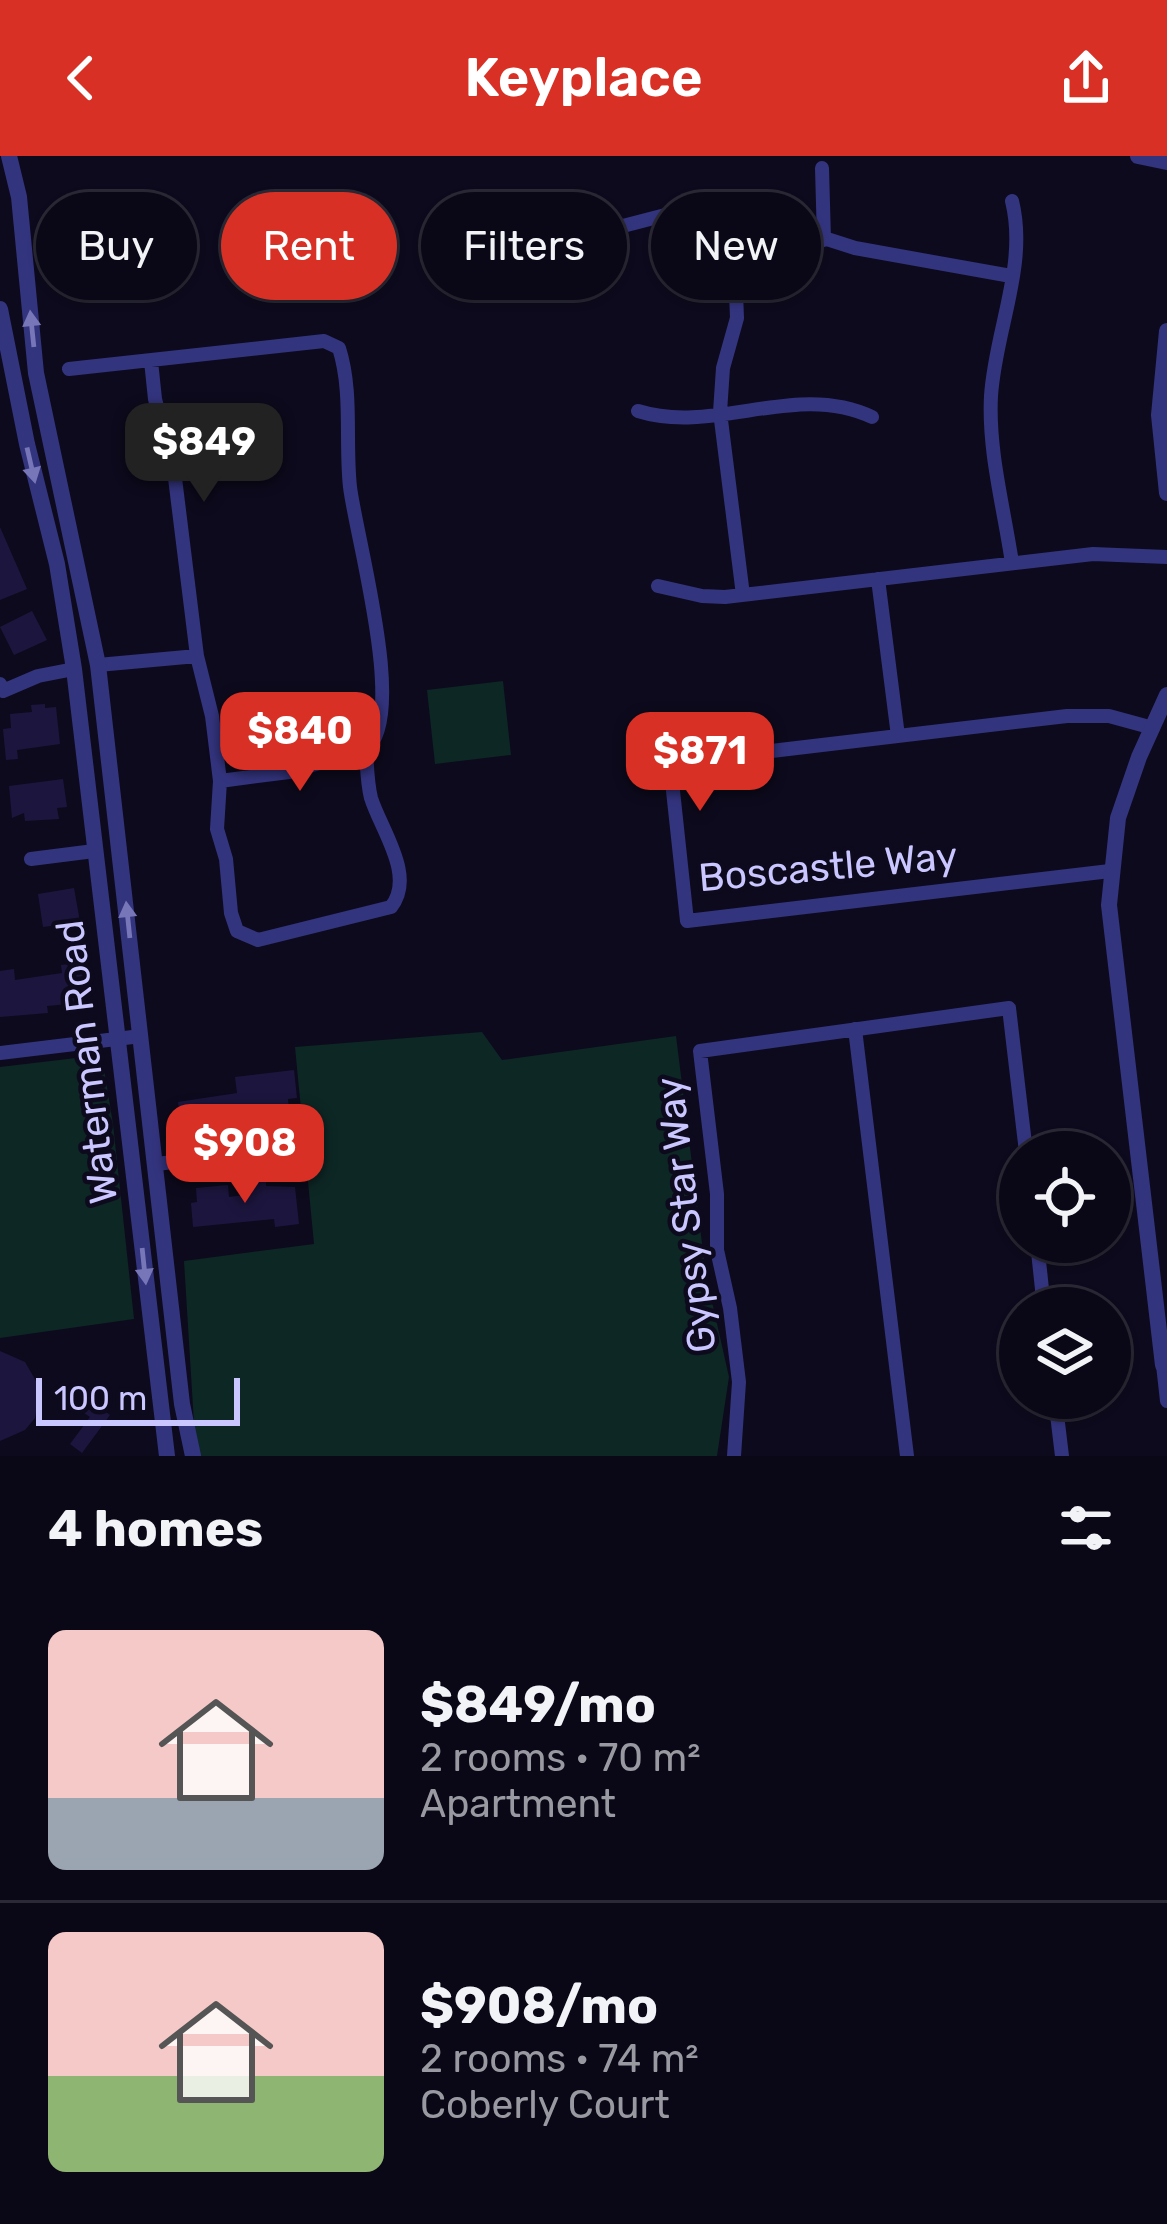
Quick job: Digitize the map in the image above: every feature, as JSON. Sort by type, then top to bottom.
[{"type":"street","name":"Waterman Road","points":[[3,156],[19,197],[36,373],[98,665],[182,1404],[193,1456]]},
{"type":"street","points":[[1138,156],[1167,162]]},
{"type":"street","points":[[822,168],[824,240]]},
{"type":"street","points":[[1012,201],[1018,237],[993,366],[991,402],[1012,563]]},
{"type":"street","points":[[821,239],[1011,276]]},
{"type":"street","points":[[736,300],[720,412],[742,595]]},
{"type":"street","name":"Waterman Road","points":[[0,309],[57,564],[74,669],[167,1456]]},
{"type":"street","points":[[1167,332],[1160,415],[1167,493]]},
{"type":"street","points":[[70,369],[325,341],[339,348],[355,526],[371,584],[383,697],[377,741],[366,749],[289,772],[220,781]]},
{"type":"street","points":[[151,361],[155,399],[174,470],[197,656],[212,716],[220,781],[217,829],[234,924],[242,935],[258,940],[395,904],[400,874],[370,795],[366,749]]},
{"type":"street","points":[[638,411],[669,416],[825,402],[872,417]]},
{"type":"street","name":"Waterman Road","points":[[44,520],[60,536],[85,650],[98,665]]},
{"type":"street","points":[[658,586],[702,596],[742,595],[1094,554],[1167,557]]},
{"type":"street","points":[[878,579],[898,736]]},
{"type":"street","points":[[98,665],[197,656]]},
{"type":"street","points":[[0,684],[3,691],[38,676],[74,669]]},
{"type":"street","points":[[1167,695],[1126,790],[1110,871],[1112,934],[1167,1401]]},
{"type":"street","name":"Boscastle Way","points":[[1110,871],[687,921],[670,763],[1084,715],[1154,728]]},
{"type":"street","points":[[31,859],[94,851]]},
{"type":"street","points":[[907,1456],[855,1029],[1009,1008],[1024,1131]]},
{"type":"street","name":"Gypsy Star Way","points":[[734,1456],[739,1382],[717,1250],[717,1194],[700,1051],[855,1029]]},
{"type":"street","points":[[0,1053],[141,1036]]},
{"type":"street","points":[[156,1164],[273,1151]]},
{"type":"street","points":[[1058,1419],[1062,1456]]},
{"type":"green space","points":[[503,681],[511,755],[435,764],[427,690]]},
{"type":"green space","points":[[482,1032],[502,1060],[676,1036],[706,1275],[729,1377],[717,1456],[199,1456],[184,1261],[314,1244],[295,1047]]},
{"type":"green space","points":[[93,1056],[104,1069],[113,1124],[134,1319],[0,1338],[0,1067]]},
{"type":"building","points":[[0,527],[27,589],[0,600]]},
{"type":"building","points":[[32,611],[47,640],[14,655],[0,627]]},
{"type":"building","points":[[45,704],[45,708],[56,707],[60,744],[17,750],[18,759],[6,760],[3,729],[11,728],[10,714],[32,712],[31,705]]},
{"type":"building","points":[[63,779],[67,807],[57,808],[59,819],[25,821],[24,813],[12,818],[9,786]]},
{"type":"building","points":[[74,888],[80,922],[43,927],[38,894]]},
{"type":"building","points":[[85,962],[88,990],[78,991],[79,1003],[47,1006],[48,1013],[0,1017],[0,971],[14,969],[15,980],[62,973],[61,965]]},
{"type":"building","points":[[294,1070],[297,1098],[288,1099],[289,1111],[235,1118],[227,1122],[228,1133],[190,1138],[189,1125],[181,1126],[178,1102],[237,1093],[235,1077]]},
{"type":"building","points":[[266,1181],[266,1186],[295,1187],[299,1224],[275,1227],[274,1219],[193,1227],[191,1203],[197,1202],[196,1188],[228,1185],[229,1197],[252,1194],[251,1183]]},
{"type":"building","points":[[0,1351],[25,1362],[40,1388],[35,1418],[25,1430],[0,1441]]},
{"type":"building","points":[[92,1402],[110,1415],[82,1453],[70,1444],[90,1417],[84,1413]]}]
